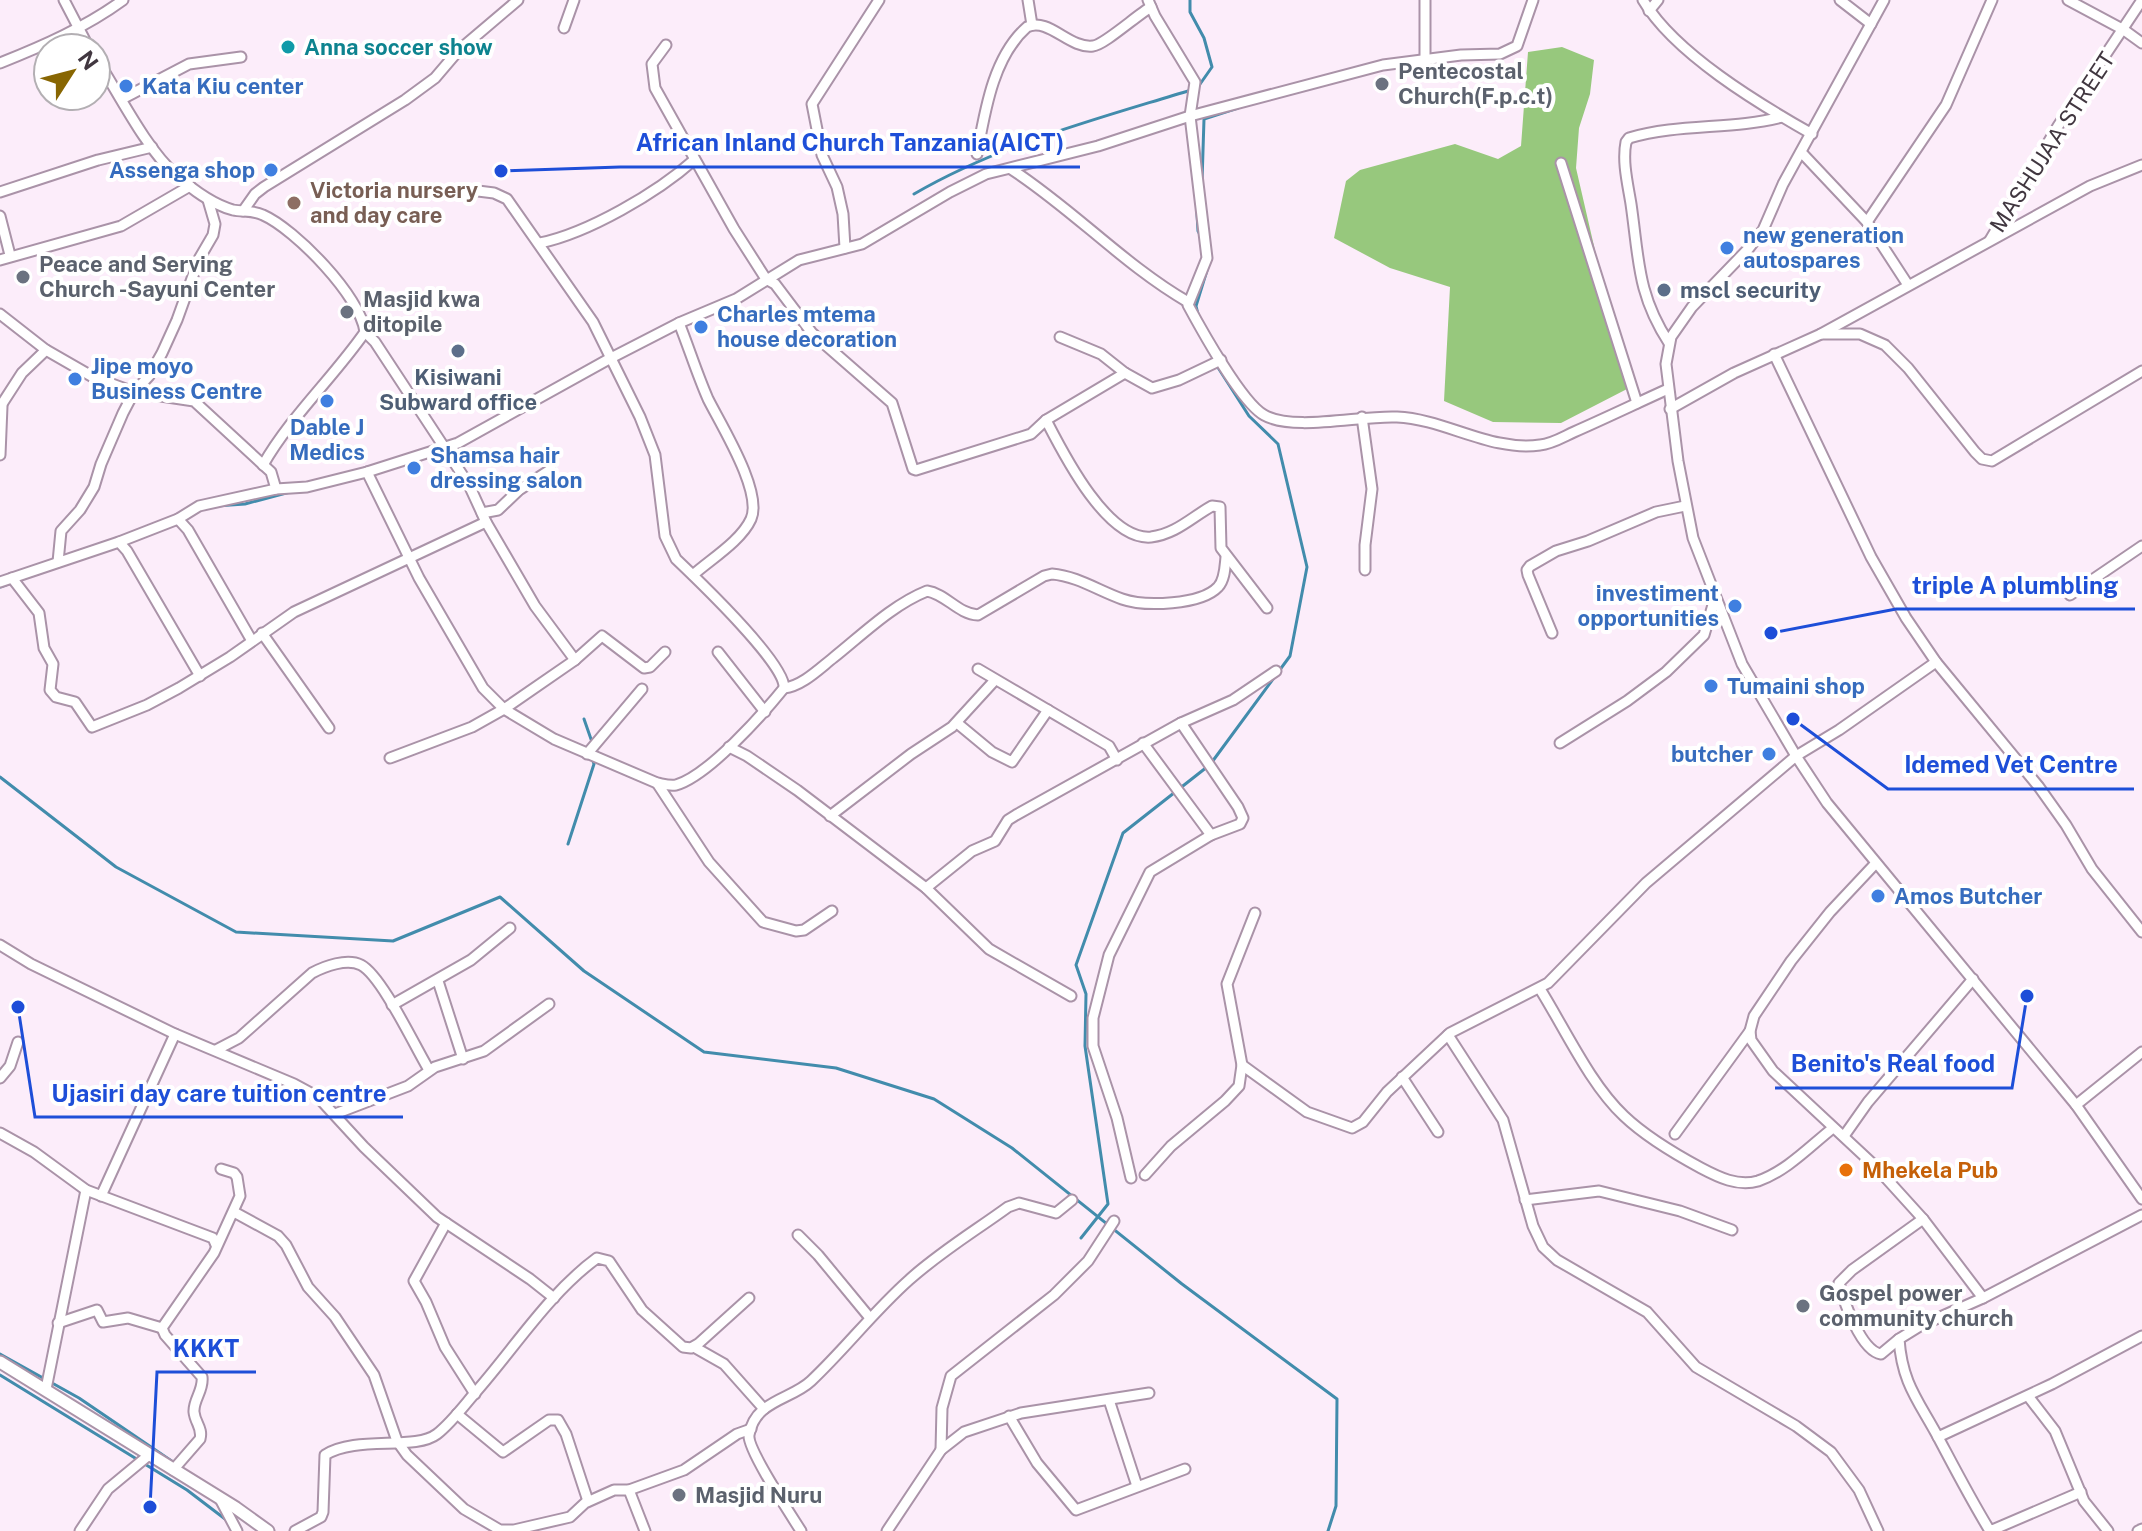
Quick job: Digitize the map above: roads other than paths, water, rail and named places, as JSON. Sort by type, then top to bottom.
[{"type":"street","points":[[64,0],[79,32]]},
{"type":"street","points":[[0,63],[77,28],[123,0]]},
{"type":"street","points":[[243,211],[264,187],[405,100],[435,78],[462,47],[518,0]]},
{"type":"street","points":[[564,28],[574,0]]},
{"type":"street","points":[[845,248],[843,214],[837,187],[822,155],[812,104],[879,0]]},
{"type":"street","points":[[1028,0],[1032,25]]},
{"type":"street","points":[[1425,0],[1425,60]]},
{"type":"street","points":[[0,582],[119,542],[178,519],[199,506],[276,489],[307,487],[458,443],[609,359],[679,323],[736,299],[799,260],[862,244],[986,174],[1098,146],[1190,116],[1383,65],[1461,55],[1500,54],[1517,46],[1533,0]]},
{"type":"street","points":[[1643,0],[1649,11],[1674,37],[1717,73],[1812,134]]},
{"type":"street","points":[[1649,11],[1658,0]]},
{"type":"street","points":[[1840,0],[1871,24]]},
{"type":"street","points":[[1884,0],[1801,152],[1763,230],[1692,307],[1669,343],[1666,364],[1668,389],[1685,506],[1693,538],[1742,664],[1796,756],[1851,835],[2076,1105],[2142,1199]]},
{"type":"street","points":[[1867,222],[1946,105],[1992,0]]},
{"type":"street","points":[[2068,0],[2142,43]]},
{"type":"street","name":"MASHUJAA STREET","points":[[1988,243],[2058,126],[2142,0]]},
{"type":"street","points":[[977,154],[999,68],[1020,33],[1032,25],[1042,25],[1073,41],[1092,46],[1101,44],[1150,4],[1192,75],[1195,91],[1190,116],[1207,258],[1188,302]]},
{"type":"street","points":[[666,45],[652,64],[655,88],[694,160],[766,279],[775,284],[812,333],[892,403],[913,469],[1031,434],[1046,420],[1125,373]]},
{"type":"street","points":[[122,99],[189,64],[241,57]]},
{"type":"street","points":[[112,83],[152,147],[173,173],[208,200],[255,212],[278,224],[328,270],[363,319],[365,332],[375,342],[469,485],[535,606],[575,660]]},
{"type":"street","points":[[1669,343],[1652,315],[1640,281],[1626,142],[1661,131],[1739,126],[1782,117]]},
{"type":"street","points":[[0,192],[98,160],[152,147]]},
{"type":"street","points":[[1801,152],[1867,222],[1908,285]]},
{"type":"street","points":[[540,243],[560,239],[604,218],[672,180],[694,160]]},
{"type":"street","points":[[1561,163],[1637,403]]},
{"type":"street","points":[[1670,409],[1774,354],[1821,334],[2090,186],[2142,165]]},
{"type":"street","points":[[1011,169],[1050,195],[1156,282],[1188,302],[1247,400],[1267,417],[1313,422],[1362,417],[1417,418],[1504,443],[1538,445],[1586,427],[1668,389]]},
{"type":"street","points":[[0,260],[121,226],[190,186]]},
{"type":"street","points":[[478,191],[507,199],[593,322],[640,417],[655,455],[662,519],[670,548],[763,651],[782,675],[784,688]]},
{"type":"street","points":[[58,562],[61,531],[80,510],[94,487],[101,464],[134,392],[149,376],[162,353],[199,259],[213,235],[215,224],[208,200]]},
{"type":"street","points":[[0,216],[10,255]]},
{"type":"street","points":[[0,314],[46,350],[93,377],[134,392],[194,401],[271,472],[276,489]]},
{"type":"street","points":[[679,323],[707,397],[744,474],[755,506],[751,520],[741,534],[693,575]]},
{"type":"street","points":[[263,465],[285,430],[341,367],[365,332]]},
{"type":"street","points":[[1821,334],[1860,334],[1885,345],[1908,368],[1975,452],[1982,459],[1992,461],[2142,371]]},
{"type":"street","points":[[1060,337],[1101,354],[1148,387],[1157,388],[1221,360]]},
{"type":"street","points":[[0,455],[1,406],[22,373],[46,350]]},
{"type":"street","points":[[1774,354],[1871,557],[1906,618],[1936,662],[2039,787],[2092,869],[2142,932]]},
{"type":"street","points":[[1362,417],[1372,489],[1365,570]]},
{"type":"street","points":[[1046,420],[1087,489],[1121,527],[1149,537],[1179,528],[1207,508],[1218,506],[1222,511],[1219,544],[1267,608]]},
{"type":"street","points":[[12,578],[39,613],[44,648],[53,664],[50,690],[56,697],[75,702],[92,727],[147,705],[200,676],[294,612],[410,558],[498,510],[519,490],[550,470]]},
{"type":"street","points":[[367,472],[469,668],[483,688],[504,709],[554,739],[668,785],[679,784],[729,747],[765,712],[784,688],[812,674],[881,620],[927,591],[937,593],[970,615],[978,615],[1052,574],[1130,601],[1177,602],[1199,597],[1217,588],[1222,581],[1226,557]]},
{"type":"street","points":[[1552,633],[1528,575],[1530,566],[1556,551],[1656,512],[1685,506]]},
{"type":"street","points":[[178,519],[252,641]]},
{"type":"street","points":[[119,542],[175,630],[181,647],[200,676]]},
{"type":"street","points":[[2070,595],[2142,546]]},
{"type":"street","points":[[1560,743],[1666,672],[1704,635],[1715,598]]},
{"type":"street","points":[[262,633],[329,728]]},
{"type":"street","points":[[390,758],[472,727],[504,709],[575,660],[603,636],[644,668],[650,667],[665,652]]},
{"type":"street","points":[[718,652],[765,712]]},
{"type":"street","points":[[1242,1065],[1307,1112],[1352,1128],[1363,1122],[1402,1077],[1448,1035],[1460,1026],[1540,989],[1646,883],[1796,756],[1936,662]]},
{"type":"street","points":[[978,669],[1109,746],[1117,760]]},
{"type":"street","points":[[926,888],[972,851],[995,841],[1008,820],[1143,743],[1233,700],[1276,671]]},
{"type":"street","points":[[830,816],[957,723],[995,680]]},
{"type":"street","points":[[587,754],[642,689]]},
{"type":"street","points":[[957,723],[992,752],[1012,762],[1048,710]]},
{"type":"street","points":[[1131,1178],[1117,1118],[1093,1046],[1093,1018],[1109,955],[1147,877],[1157,867],[1211,835],[1240,824],[1243,816],[1181,723]]},
{"type":"street","points":[[1143,743],[1211,835]]},
{"type":"street","points":[[729,747],[762,765],[926,888],[989,949],[1071,996]]},
{"type":"street","points":[[657,783],[709,862],[763,922],[796,931],[804,930],[832,911]]},
{"type":"street","points":[[1675,1134],[1750,1031],[1754,1016],[1791,961],[1830,912],[1876,863]]},
{"type":"street","points":[[1145,1175],[1171,1146],[1234,1094],[1242,1078],[1227,984],[1255,913]]},
{"type":"street","points":[[392,1005],[480,954],[510,928]]},
{"type":"street","points":[[0,945],[31,964],[175,1034],[318,1097],[402,1185],[446,1223],[554,1298]]},
{"type":"street","points":[[215,1050],[239,1038],[305,978],[322,968],[342,963],[362,966],[392,1005],[429,1070]]},
{"type":"street","points":[[1844,1136],[1868,1102],[1973,979]]},
{"type":"street","points":[[438,981],[463,1059]]},
{"type":"street","points":[[1540,989],[1596,1080],[1626,1118],[1692,1163],[1718,1176],[1741,1183],[1758,1181],[1792,1162],[1833,1128]]},
{"type":"street","points":[[335,1114],[408,1086],[429,1070],[487,1050],[549,1004]]},
{"type":"street","points":[[1750,1031],[1755,1049],[1773,1071],[1844,1136],[1923,1219],[1983,1298]]},
{"type":"street","points":[[101,1196],[175,1034]]},
{"type":"street","points":[[1448,1035],[1503,1120],[1525,1200],[1541,1243],[1557,1260],[1647,1312],[1696,1367],[1796,1426],[1831,1452],[1859,1490],[1878,1531]]},
{"type":"street","points":[[0,1078],[10,1066],[18,1042]]},
{"type":"street","points":[[2076,1105],[2142,1052]]},
{"type":"street","points":[[1402,1077],[1438,1132]]},
{"type":"street","points":[[0,1133],[34,1152],[86,1190],[213,1238],[216,1245]]},
{"type":"street","points":[[162,1328],[214,1253],[240,1196],[239,1181],[234,1173],[221,1169]]},
{"type":"street","points":[[46,1389],[86,1190]]},
{"type":"street","points":[[1525,1200],[1599,1191],[1680,1211],[1732,1230]]},
{"type":"street","points":[[801,1531],[764,1472],[749,1441],[751,1429],[764,1409],[770,1402],[808,1384],[917,1273],[1008,1207],[1019,1203],[1056,1213],[1072,1200]]},
{"type":"street","points":[[234,1212],[278,1236],[286,1245],[308,1287],[335,1317],[374,1375],[397,1441],[407,1455],[459,1505],[500,1530],[514,1530],[565,1518],[588,1501],[617,1489],[629,1490],[684,1470],[737,1434],[751,1429]]},
{"type":"street","points":[[1923,1219],[1852,1270],[1839,1283],[1861,1338],[1875,1353],[1881,1354],[1920,1326],[1983,1298],[2142,1215]]},
{"type":"street","points":[[941,1450],[942,1408],[951,1376],[1054,1295],[1088,1261],[1114,1221]]},
{"type":"street","points":[[446,1223],[414,1285],[426,1302],[457,1368],[475,1394]]},
{"type":"street","points":[[798,1235],[870,1318]]},
{"type":"street","points":[[295,1531],[321,1517],[323,1512],[325,1455],[337,1449],[397,1441],[426,1441],[438,1433],[475,1394],[554,1298],[597,1258],[609,1261],[642,1310],[681,1346],[694,1347],[724,1364],[764,1409]]},
{"type":"street","points":[[694,1347],[749,1298]]},
{"type":"street","points":[[58,1323],[97,1310],[103,1322],[128,1318],[162,1328]]},
{"type":"street","points":[[162,1328],[202,1377],[203,1385],[194,1411],[202,1433],[200,1439],[173,1470]]},
{"type":"street","points":[[1938,1437],[2028,1396],[2142,1336]]},
{"type":"street","points":[[1899,1339],[1900,1364],[1916,1402],[1990,1531],[2081,1492]]},
{"type":"street","points":[[0,1362],[268,1531]]},
{"type":"street","points":[[887,1531],[941,1450],[964,1432],[1009,1416],[1149,1393]]},
{"type":"street","points":[[2028,1396],[2055,1431],[2084,1501],[2108,1531]]},
{"type":"street","points":[[1109,1400],[1137,1486]]},
{"type":"street","points":[[457,1414],[503,1452],[549,1420],[556,1419],[566,1434],[588,1501]]},
{"type":"street","points":[[1009,1416],[1037,1463],[1076,1510],[1185,1469]]},
{"type":"street","points":[[80,1531],[108,1489],[149,1455]]},
{"type":"street","points":[[629,1490],[645,1531]]},
{"type":"street","points":[[220,1499],[237,1531]]},
{"type":"waterway","points":[[1190,0],[1190,12],[1204,38],[1212,67],[1198,87]]},
{"type":"waterway","points":[[914,194],[1015,147],[1191,90]]},
{"type":"waterway","points":[[1202,182],[1204,119],[1238,108]]},
{"type":"waterway","points":[[1196,196],[1198,231],[1202,238]]},
{"type":"waterway","points":[[1198,314],[1196,306],[1208,267]]},
{"type":"waterway","points":[[1212,762],[1290,656],[1307,567],[1278,444],[1249,416],[1217,366]]},
{"type":"waterway","points":[[531,408],[538,404]]},
{"type":"waterway","points":[[216,506],[245,504],[290,492]]},
{"type":"waterway","points":[[0,587],[11,583]]},
{"type":"waterway","points":[[584,719],[592,742]]},
{"type":"waterway","points":[[568,844],[594,764],[592,758]]},
{"type":"waterway","points":[[1081,1238],[1108,1204],[1085,1046],[1086,994],[1076,965],[1123,833],[1207,767]]},
{"type":"waterway","points":[[0,777],[116,867],[236,932],[393,941],[500,897],[584,971],[704,1052],[836,1068],[934,1099],[1012,1148],[1182,1284],[1337,1399],[1336,1506],[1328,1531]]},
{"type":"waterway","points":[[0,1354],[79,1398],[176,1464]]},
{"type":"waterway","points":[[0,1375],[187,1490],[229,1522]]},
{"type":"place","name":"Anna soccer show","points":[[288,47]]},
{"type":"place","name":"Pentecostal Church(F.p.c.t)","points":[[1382,84]]},
{"type":"place","name":"Kata Kiu center","points":[[126,86]]},
{"type":"place","name":"Assenga shop","points":[[271,170]]},
{"type":"place","name":"African Inland Church Tanzania(AICT)","points":[[501,171]]},
{"type":"place","name":"Victoria nursery and day care","points":[[294,203]]},
{"type":"place","name":"new generation autospares","points":[[1727,248]]},
{"type":"place","name":"Peace and Serving Church -Sayuni Center","points":[[23,277]]},
{"type":"place","name":"mscl security","points":[[1664,290]]},
{"type":"place","name":"Masjid kwa ditopile","points":[[347,312]]},
{"type":"place","name":"Charles mtema house decoration","points":[[701,327]]},
{"type":"place","name":"Kisiwani Subward office","points":[[458,351]]},
{"type":"place","name":"Jipe moyo Business Centre","points":[[75,379]]},
{"type":"place","name":"Dable J Medics","points":[[327,401]]},
{"type":"place","name":"Shamsa hair dressing salon","points":[[414,468]]},
{"type":"place","name":"investiment opportunities","points":[[1735,606]]},
{"type":"place","name":"triple A plumbling","points":[[1771,633]]},
{"type":"place","name":"Tumaini shop","points":[[1711,686]]},
{"type":"place","name":"Idemed Vet Centre","points":[[1793,719]]},
{"type":"place","name":"butcher","points":[[1769,754]]},
{"type":"place","name":"Amos Butcher","points":[[1878,896]]},
{"type":"place","name":"Benito's Real food","points":[[2027,996]]},
{"type":"place","name":"Ujasiri day care tuition centre","points":[[18,1007]]},
{"type":"place","name":"Mhekela Pub","points":[[1846,1170]]},
{"type":"place","name":"Gospel power community church","points":[[1803,1306]]},
{"type":"place","name":"Masjid Nuru","points":[[679,1495]]},
{"type":"place","name":"KKKT","points":[[150,1507]]}]
